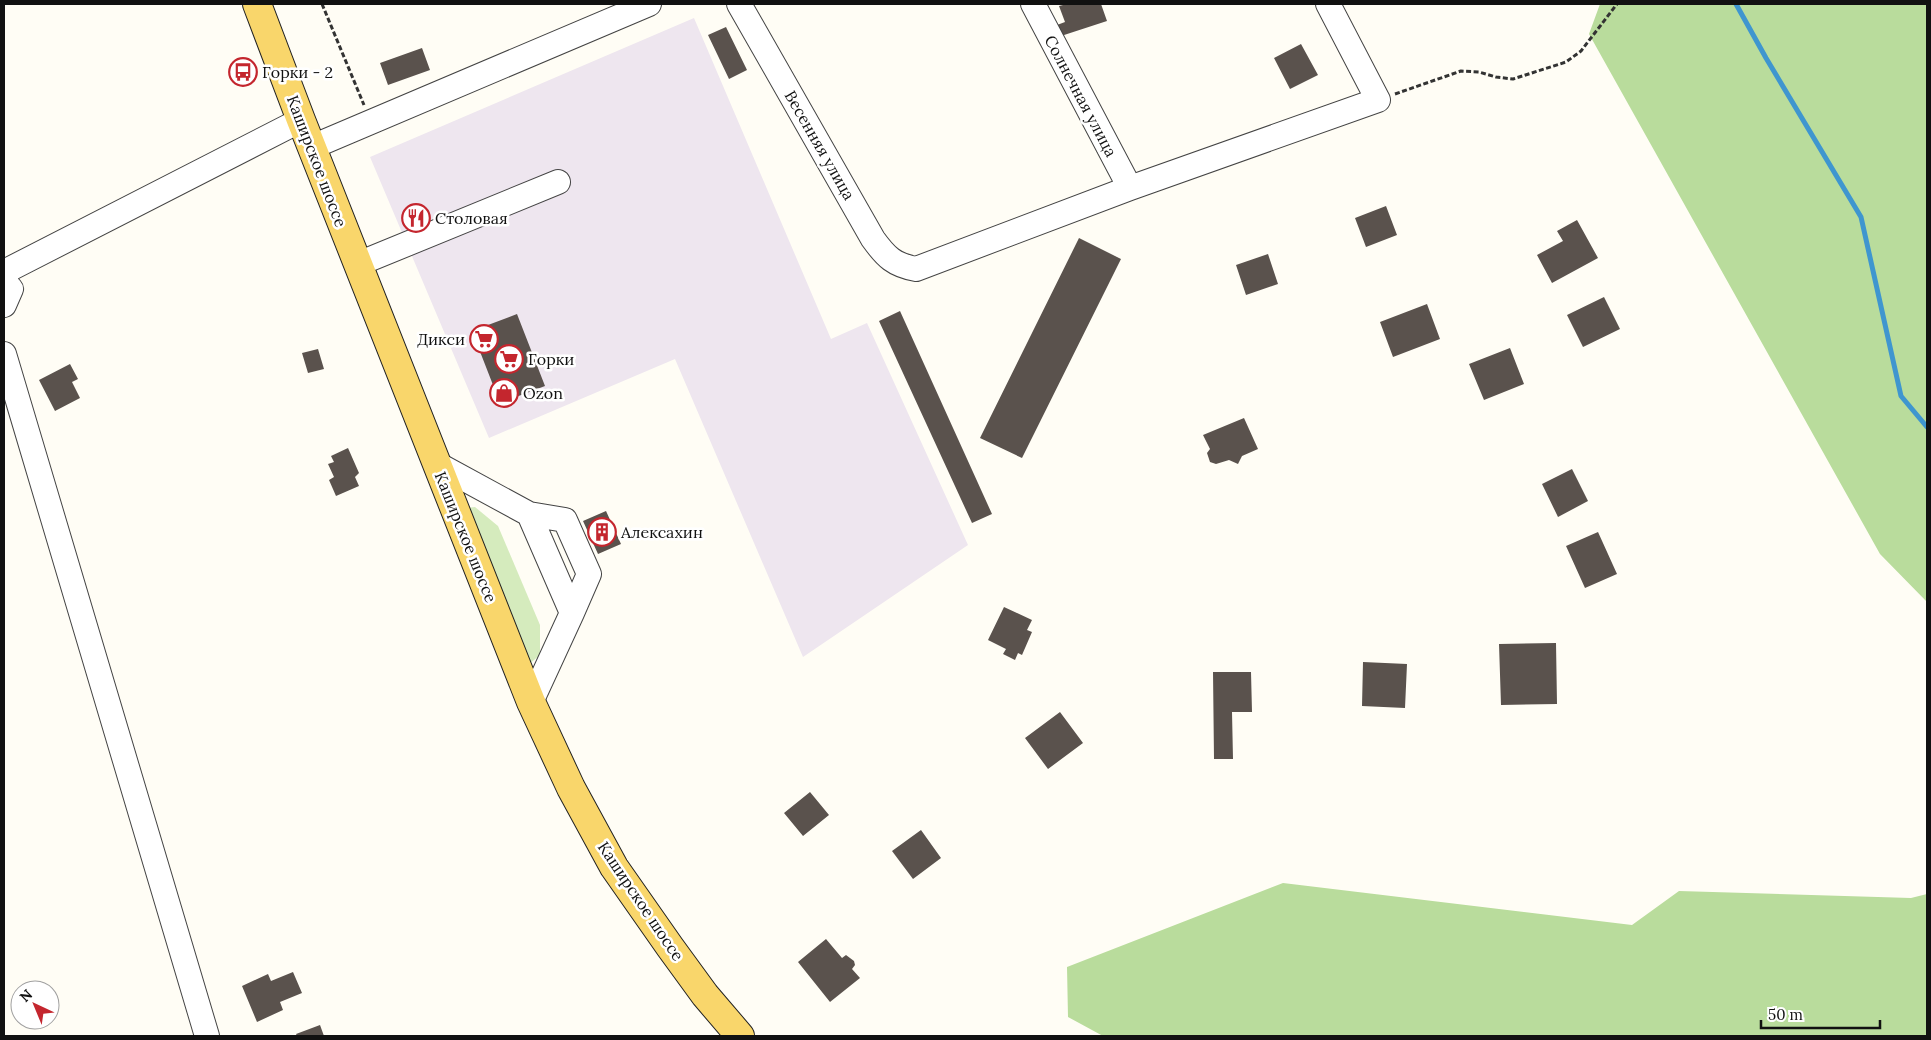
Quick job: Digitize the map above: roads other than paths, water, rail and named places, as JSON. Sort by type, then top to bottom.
[{"type":"main road","name":"Каширское шоссе","points":[[257,4],[531,702],[571,788],[614,867],[682,963],[740,1036]]},
{"type":"street","points":[[312,147],[649,4]]},
{"type":"street","name":"Весенняя улица","points":[[739,4],[873,239],[886,256],[902,266],[916,269],[1130,188]]},
{"type":"street","name":"Солнечная улица","points":[[1033,4],[1130,188]]},
{"type":"street","points":[[1130,188],[1378,100],[1328,4]]},
{"type":"street","points":[[4,272],[301,120]]},
{"type":"street","points":[[358,264],[558,182]]},
{"type":"street","points":[[4,281],[11,289],[4,306]]},
{"type":"street","points":[[4,354],[207,1036]]},
{"type":"street","points":[[437,464],[529,514],[565,520],[589,574],[531,702]]},
{"type":"street","points":[[529,514],[572,613]]},
{"type":"waterway","points":[[1736,4],[1861,217],[1901,396],[1927,427]]},
{"type":"place","name":"Горки - 2","points":[[243,72]]},
{"type":"place","name":"Столовая","points":[[416,218]]},
{"type":"place","name":"Дикси","points":[[484,339]]},
{"type":"place","name":"Горки","points":[[509,359]]},
{"type":"place","name":"Ozon","points":[[504,393]]},
{"type":"place","name":"Алексахин","points":[[602,532]]}]
